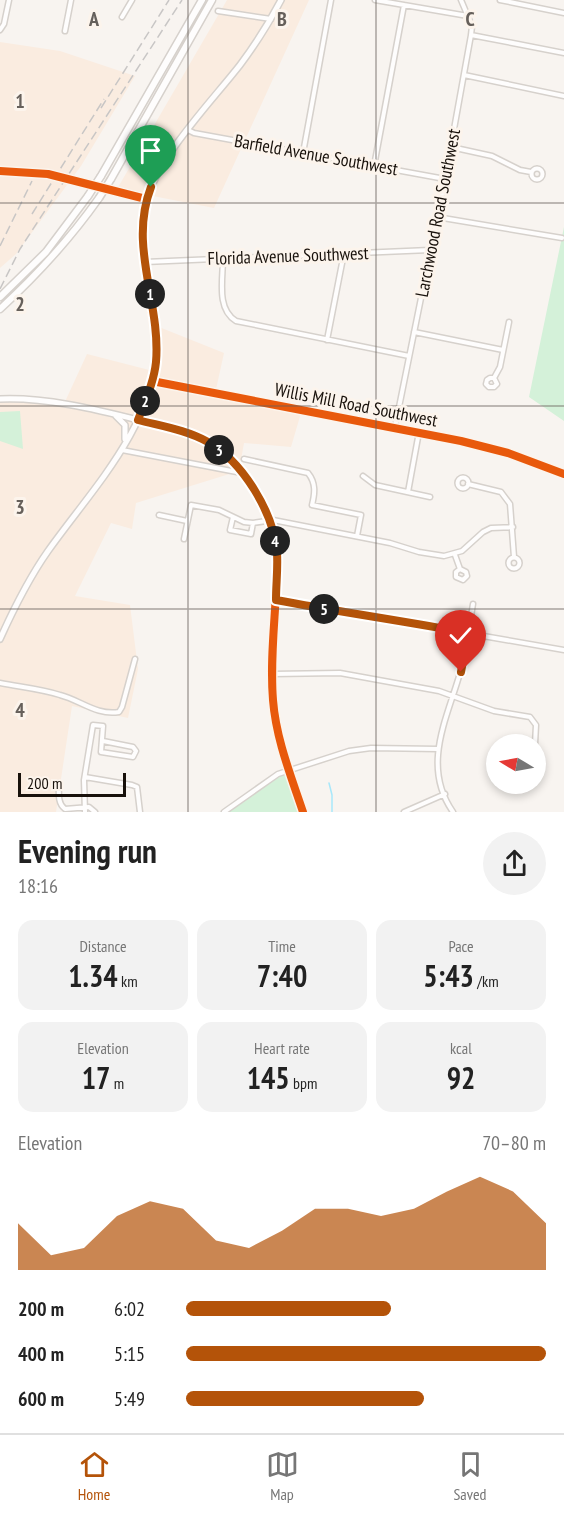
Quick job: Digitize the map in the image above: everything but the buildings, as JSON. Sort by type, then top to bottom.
[{"type":"highway","points":[[0,297],[46,252],[88,196],[202,0]]},
{"type":"highway","points":[[0,309],[41,269],[99,198],[212,0]]},
{"type":"main road","points":[[0,639],[41,561],[104,478],[123,448],[138,420],[152,381],[156,364],[156,348],[144,261],[142,227],[146,199],[157,176],[188,130],[242,63],[281,0]]},
{"type":"main road","points":[[0,399],[27,399],[138,420]]},
{"type":"main road","points":[[114,414],[125,425],[123,448]]},
{"type":"street","points":[[0,30],[4,24],[9,0]]},
{"type":"street","points":[[65,31],[71,0]]},
{"type":"street","points":[[122,17],[132,0]]},
{"type":"street","points":[[303,153],[331,0]]},
{"type":"street","points":[[375,0],[468,16]]},
{"type":"street","name":"Larchwood Road Southwest","points":[[395,427],[445,179],[471,35],[472,26],[461,0]]},
{"type":"street","points":[[500,0],[564,13]]},
{"type":"street","points":[[374,166],[404,5]]},
{"type":"street","points":[[218,11],[271,19]]},
{"type":"street","points":[[471,35],[564,53]]},
{"type":"street","points":[[464,75],[564,96]]},
{"type":"street","name":"Barfield Avenue Southwest","points":[[188,130],[194,133],[445,179]]},
{"type":"street","points":[[451,147],[492,156],[520,170],[531,172]]},
{"type":"street","points":[[0,171],[48,174],[146,199]]},
{"type":"street","points":[[437,217],[562,238]]},
{"type":"street","name":"Florida Avenue Southwest","points":[[144,261],[430,250]]},
{"type":"street","points":[[327,340],[344,253]]},
{"type":"street","points":[[223,258],[223,304],[231,319],[241,323],[409,356]]},
{"type":"street","points":[[494,378],[500,367],[509,322]]},
{"type":"street","points":[[414,332],[503,350]]},
{"type":"street","name":"Willis Mill Road Southwest","points":[[152,381],[419,432],[508,453],[553,470]]},
{"type":"street","points":[[138,420],[189,434],[225,454],[243,474],[258,497],[268,520],[277,552],[272,674],[276,721],[303,812]]},
{"type":"street","points":[[409,493],[419,432]]},
{"type":"street","points":[[123,448],[243,474]]},
{"type":"street","points":[[244,459],[308,473],[314,483],[315,493],[312,505],[361,515],[357,536]]},
{"type":"street","points":[[363,476],[375,486],[430,497]]},
{"type":"street","points":[[468,484],[501,492],[510,504],[514,557]]},
{"type":"street","points":[[184,539],[191,505],[219,510],[243,522],[268,520],[357,536],[444,556],[455,555],[465,549],[490,528],[513,526]]},
{"type":"street","points":[[159,515],[187,521]]},
{"type":"street","points":[[233,517],[230,530],[251,534],[253,523]]},
{"type":"street","points":[[455,555],[459,569]]},
{"type":"street","points":[[276,600],[564,650]]},
{"type":"street","points":[[453,812],[439,771],[438,749],[442,726],[461,672],[473,604]]},
{"type":"street","points":[[0,683],[63,695],[94,709],[113,713],[118,712],[122,707],[135,659]]},
{"type":"street","points":[[272,674],[316,672],[340,674],[439,691],[494,711],[530,717],[536,725],[536,734]]},
{"type":"street","points":[[85,810],[85,777],[93,725],[103,726],[101,752],[133,757],[136,751],[133,747],[102,741]]},
{"type":"street","points":[[224,812],[268,780],[289,770],[360,749],[438,749]]},
{"type":"street","points":[[85,777],[136,787],[140,812]]},
{"type":"street","points":[[59,783],[59,802],[62,807],[74,810],[92,808],[95,812]]},
{"type":"street","points":[[404,812],[445,794]]},
{"type":"shaded area","points":[[227,0],[309,0],[214,208],[117,189]]},
{"type":"shaded area","points":[[0,42],[60,51],[135,76],[81,166],[16,254],[0,268]]},
{"type":"shaded area","points":[[154,325],[224,353],[215,394],[301,413],[291,447],[244,443],[239,471],[136,503],[132,529],[111,523],[75,596],[130,605],[138,669],[128,718],[72,706],[56,812],[0,812],[0,397],[63,406],[87,354],[157,372]]},
{"type":"green space","points":[[564,227],[564,421],[529,397]]},
{"type":"green space","points":[[20,411],[23,449],[0,441],[0,412]]},
{"type":"green space","points":[[290,771],[303,812],[224,812],[275,779]]},
{"type":"waterway","points":[[329,783],[332,812]]},
{"type":"railway","points":[[101,108],[169,0]]},
{"type":"railway","points":[[0,289],[20,249],[182,0]]},
{"type":"railway","points":[[32,214],[104,99]]},
{"type":"railway","points":[[0,246],[32,181]]},
{"type":"cycle path","points":[[0,171],[48,174],[146,199],[143,217],[143,255],[157,348],[152,381],[461,441],[508,453],[564,474]]},
{"type":"cycle path","points":[[138,420],[191,434],[222,451],[245,475],[269,520],[277,552],[272,663],[273,700],[277,729],[303,812]]},
{"type":"route","points":[[151,187],[143,213],[142,240],[154,321],[156,364],[138,420],[189,434],[205,441],[225,454],[240,470],[264,508],[274,537],[277,552],[276,600],[468,633],[461,672]]}]
